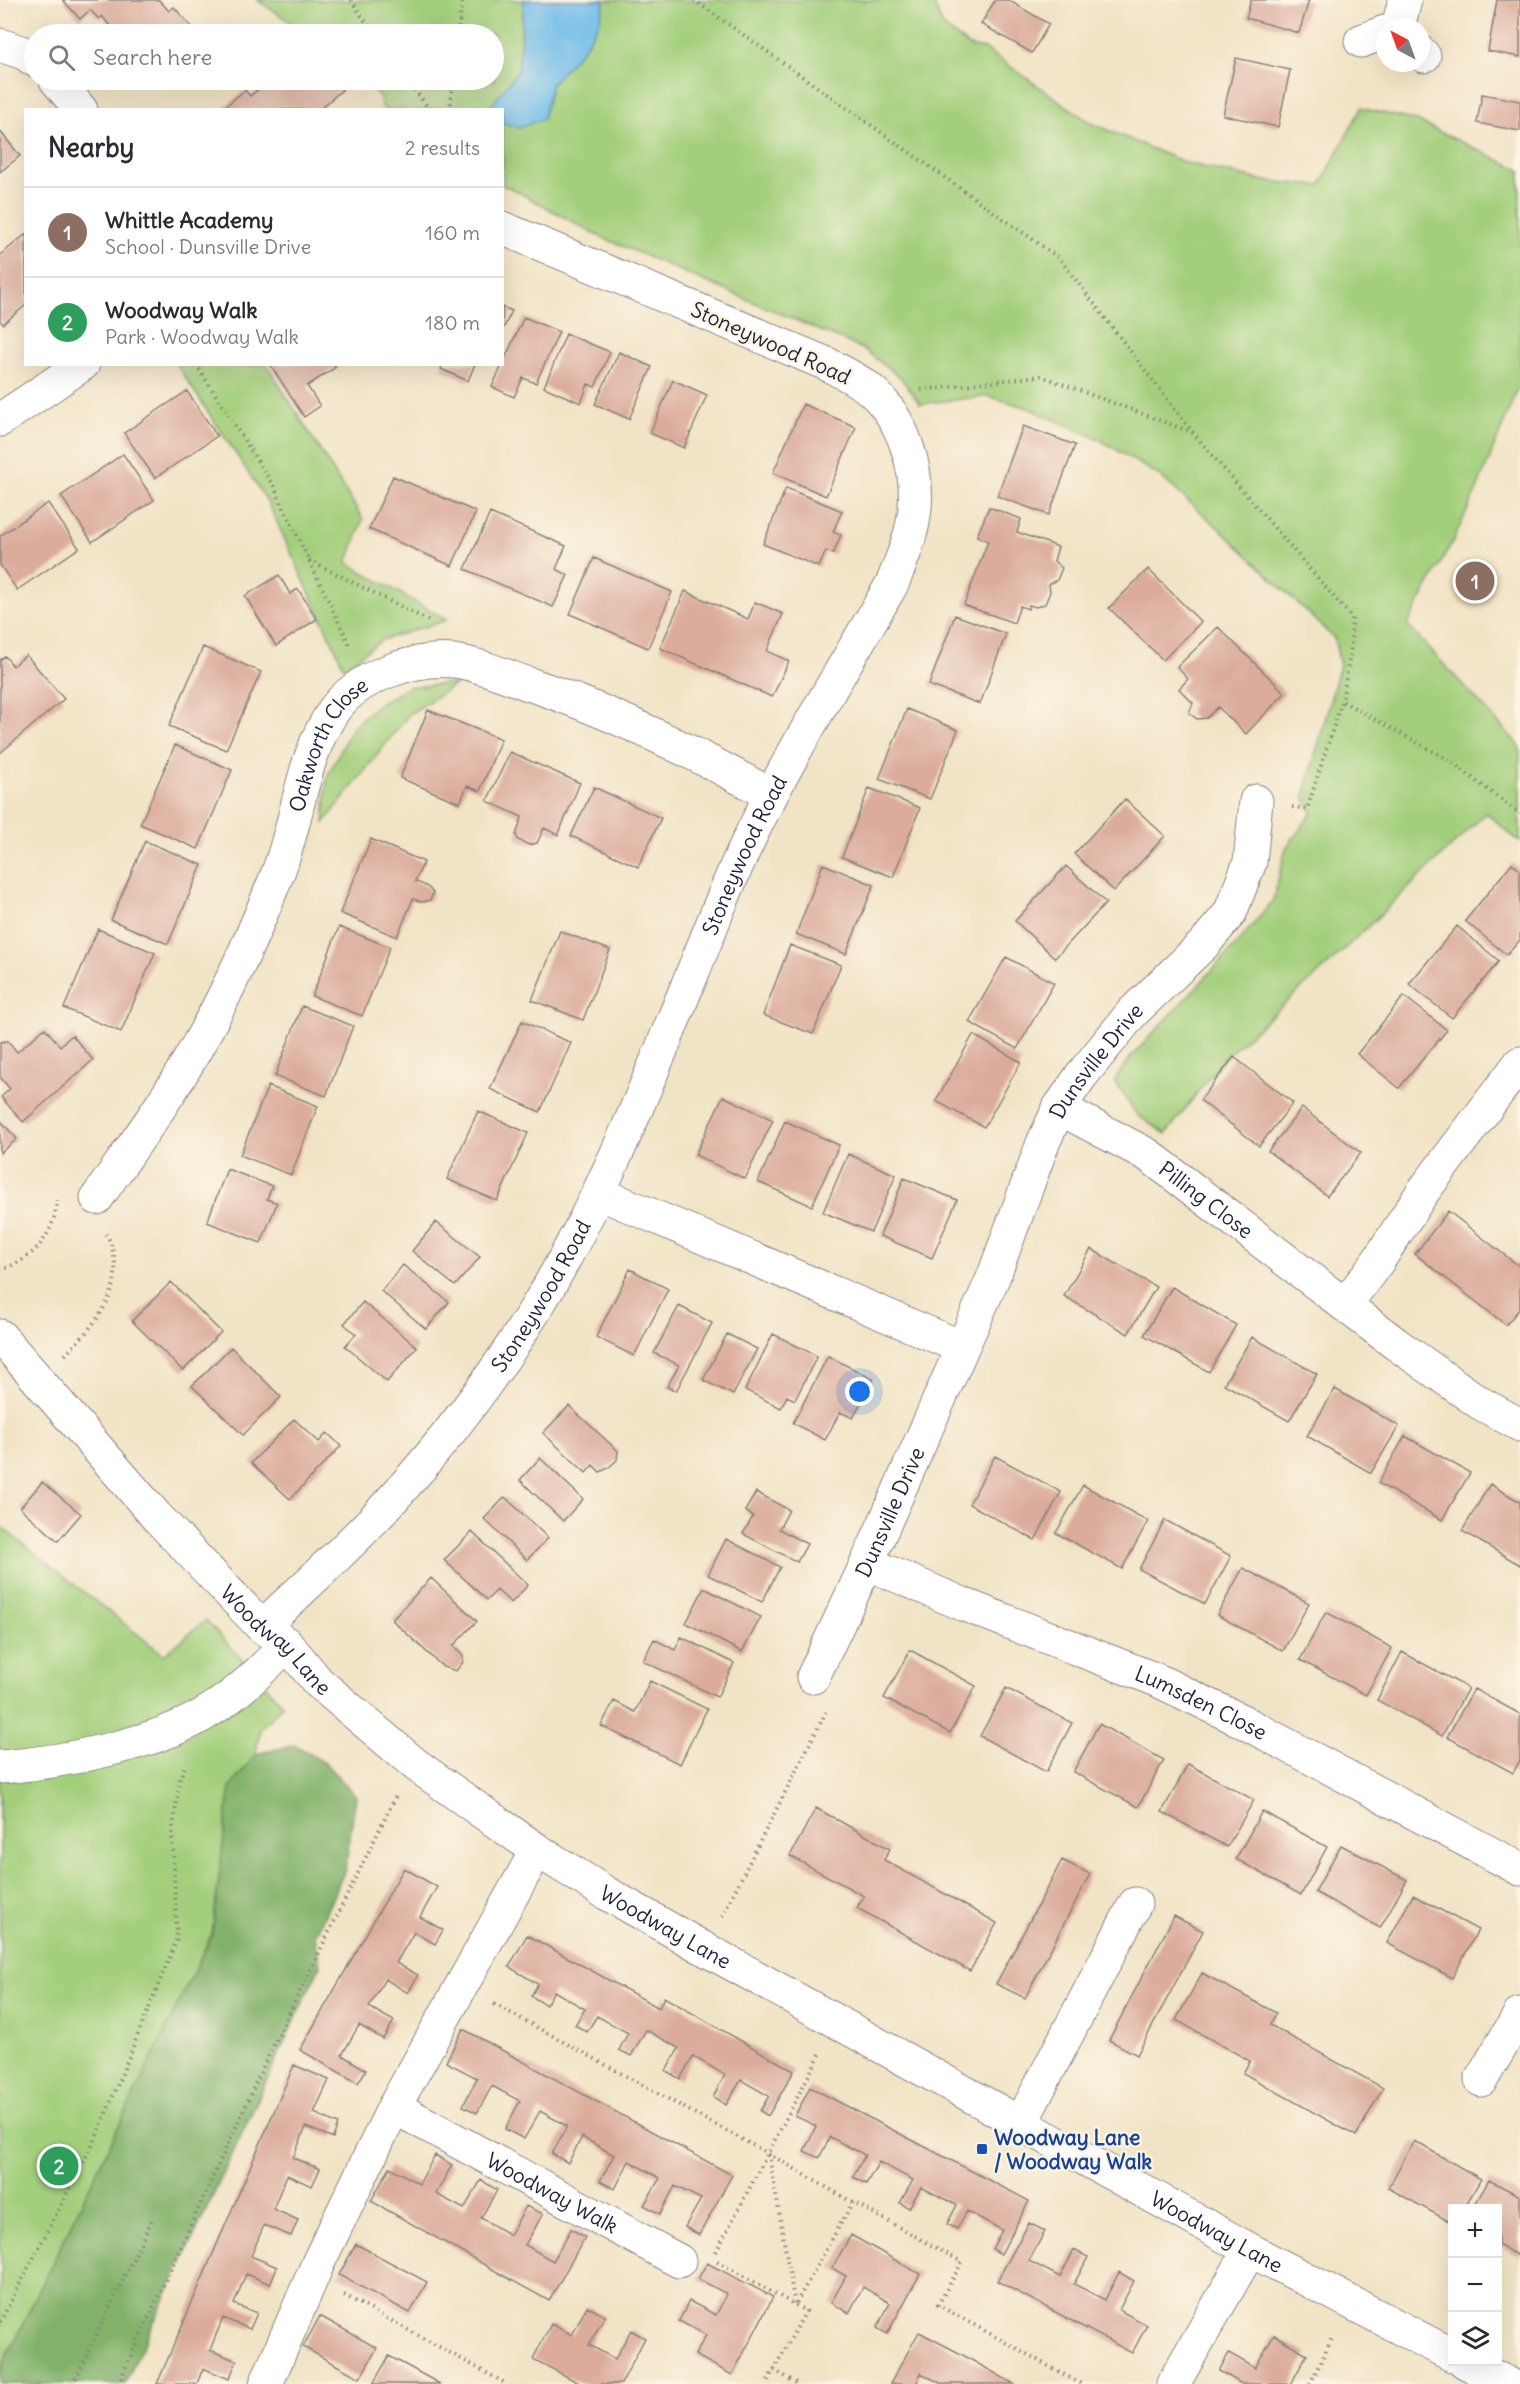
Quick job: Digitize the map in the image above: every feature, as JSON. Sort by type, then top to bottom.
[{"type":"street","points":[[1400,18],[1405,0]]},
{"type":"street","points":[[0,45],[24,53]]},
{"type":"street","points":[[64,90],[79,108]]},
{"type":"street","name":"Stoneywood Road","points":[[0,1767],[75,1756],[166,1733],[210,1711],[258,1674],[274,1636],[339,1554],[390,1502],[491,1378],[536,1310],[599,1193],[631,1124],[741,855],[771,795],[892,584],[904,554],[914,522],[915,482],[907,444],[888,410],[867,387],[827,364],[504,229]]},
{"type":"street","points":[[0,420],[80,366]]},
{"type":"street","name":"Oakworth Close","points":[[98,1212],[188,1062],[231,984],[279,872],[304,774],[317,740],[336,708],[367,682],[390,669],[418,662],[454,661],[553,692],[644,730],[771,795]]},
{"type":"street","name":"Dunsville Drive","points":[[813,1677],[867,1563],[993,1278],[1043,1143],[1059,1108],[1081,1076],[1132,1012],[1204,944],[1230,913],[1250,862],[1256,801]]},
{"type":"street","points":[[1345,1305],[1378,1261],[1422,1193],[1518,1070]]},
{"type":"street","name":"Pilling Close","points":[[1059,1108],[1148,1155],[1345,1305],[1480,1402],[1520,1425]]},
{"type":"street","points":[[599,1193],[961,1347]]},
{"type":"street","name":"Woodway Lane","points":[[0,1336],[156,1516],[318,1682],[416,1765],[537,1850],[606,1893],[705,1949],[1250,2250],[1448,2353]]},
{"type":"street","name":"Lumsden Close","points":[[867,1563],[965,1605],[1157,1680],[1240,1720],[1520,1869]]},
{"type":"street","points":[[266,2384],[356,2181],[394,2107],[537,1850]]},
{"type":"street","points":[[1021,2123],[1135,1904]]},
{"type":"street","points":[[1481,2079],[1520,2014]]},
{"type":"street","name":"Woodway Walk","points":[[394,2107],[679,2260]]},
{"type":"street","points":[[1173,2384],[1250,2250]]},
{"type":"street","points":[[1475,2366],[1509,2384]]},
{"type":"path","points":[[351,0],[367,24]]},
{"type":"path","points":[[459,24],[462,0]]},
{"type":"path","points":[[694,0],[1059,258],[1194,434],[1352,618],[1351,648],[1342,701],[1307,809],[1256,801]]},
{"type":"path","points":[[414,90],[428,108]]},
{"type":"path","points":[[450,108],[452,90]]},
{"type":"path","points":[[197,366],[274,487],[367,682]]},
{"type":"path","points":[[888,410],[912,392],[1041,376],[1194,434]]},
{"type":"path","points":[[309,560],[441,627],[435,662]]},
{"type":"path","points":[[1342,701],[1449,760],[1520,814]]},
{"type":"path","points":[[0,1270],[13,1266],[30,1256],[43,1242],[52,1223],[57,1198],[63,1200]]},
{"type":"path","points":[[38,1380],[94,1324],[110,1299],[117,1269],[111,1240],[98,1212]]},
{"type":"path","points":[[705,1949],[830,1704],[813,1677]]},
{"type":"path","points":[[0,2322],[94,2140],[177,1939],[172,1833],[180,1779],[210,1711]]},
{"type":"path","points":[[118,2384],[272,2048],[393,1801],[416,1765]]},
{"type":"path","points":[[462,1987],[962,2262],[938,2305],[1081,2384]]},
{"type":"path","points":[[766,2384],[806,2311],[712,2259],[838,2022]]},
{"type":"path","points":[[769,2154],[795,2305]]},
{"type":"path","points":[[795,2305],[853,2202]]},
{"type":"path","points":[[73,2384],[153,2217]]},
{"type":"path","points":[[312,2278],[507,2384]]},
{"type":"path","points":[[1310,2384],[1351,2303]]},
{"type":"path","points":[[774,2370],[798,2384]]},
{"type":"green space","points":[[257,0],[932,0],[943,26],[969,46],[985,49],[1091,123],[1186,163],[1265,181],[1320,186],[1361,108],[1417,121],[1520,170],[1520,382],[1478,487],[1455,537],[1407,625],[1520,746],[1520,842],[1486,813],[1329,964],[1224,1058],[1166,1134],[1137,1115],[1114,1081],[1131,1057],[1235,946],[1273,901],[1286,848],[1312,813],[1304,796],[1340,665],[1334,638],[1222,531],[1160,476],[1097,438],[1028,408],[988,396],[920,404],[901,378],[863,349],[599,236],[504,186],[504,108],[383,108],[379,96],[373,90],[504,90],[504,24],[293,24]]},
{"type":"green space","points":[[178,366],[268,366],[363,519],[347,563],[447,620],[382,640],[344,667],[267,501]]},
{"type":"green space","points":[[458,683],[409,714],[324,823],[327,777],[353,726],[377,705],[408,687]]},
{"type":"green space","points":[[0,1526],[164,1655],[206,1620],[283,1705],[261,1728],[238,1831],[220,1948],[16,2384],[0,2384]]},
{"type":"green space","points":[[295,1745],[325,1763],[356,1796],[345,1870],[315,1936],[320,1966],[125,2384],[0,2384],[0,2371],[212,1934],[230,1787],[256,1754]]},
{"type":"water","points":[[524,0],[605,0],[599,23],[584,48],[552,83],[543,119],[519,128],[504,123],[504,108],[490,107],[518,71]]},
{"type":"building","points":[[63,0],[159,0],[169,11],[174,7],[189,24],[109,24],[102,16],[99,19],[90,10],[80,19]]},
{"type":"building","points":[[995,0],[1008,0],[1049,24],[1032,53],[981,24]]},
{"type":"building","points":[[1251,0],[1309,0],[1299,33],[1246,18]]},
{"type":"building","points":[[1497,0],[1520,0],[1520,57],[1488,51]]},
{"type":"building","points":[[1236,58],[1290,70],[1278,127],[1223,115]]},
{"type":"building","points":[[245,90],[250,96],[258,90],[342,90],[321,108],[223,108]]},
{"type":"building","points":[[1482,94],[1520,101],[1520,131],[1477,123]]},
{"type":"building","points":[[0,131],[20,156],[0,172]]},
{"type":"building","points":[[24,236],[24,307],[3,324],[0,321],[0,255]]},
{"type":"building","points":[[504,308],[512,311],[504,327]]},
{"type":"building","points":[[524,317],[559,332],[536,383],[523,378],[514,397],[492,387],[502,366],[504,366],[504,361]]},
{"type":"building","points":[[566,334],[610,352],[595,387],[588,384],[581,403],[544,387]]},
{"type":"building","points":[[619,352],[652,367],[629,419],[595,404]]},
{"type":"building","points":[[271,366],[336,367],[307,386],[320,406],[304,417]]},
{"type":"building","points":[[442,366],[474,366],[468,381],[441,369]]},
{"type":"building","points":[[673,380],[707,395],[684,448],[650,433]]},
{"type":"building","points":[[187,391],[217,436],[155,478],[124,433]]},
{"type":"building","points":[[803,404],[856,427],[826,496],[773,473]]},
{"type":"building","points":[[1023,426],[1075,445],[1049,515],[997,496]]},
{"type":"building","points":[[123,454],[154,500],[92,542],[61,496]]},
{"type":"building","points":[[393,476],[476,512],[452,566],[369,529]]},
{"type":"building","points":[[786,488],[842,511],[833,532],[841,535],[833,554],[826,551],[819,567],[763,544]]},
{"type":"building","points":[[48,503],[79,548],[17,590],[0,565],[0,536]]},
{"type":"building","points":[[989,507],[1021,519],[1017,532],[1058,547],[1054,561],[1062,568],[1057,580],[1049,584],[1050,592],[1045,604],[1036,607],[1029,605],[1028,609],[1020,606],[1014,623],[964,605],[988,541],[977,536]]},
{"type":"building","points":[[490,513],[566,546],[556,569],[568,575],[553,607],[465,569]]},
{"type":"building","points":[[594,558],[672,592],[648,648],[570,614]]},
{"type":"building","points":[[1148,569],[1201,622],[1163,660],[1109,608]]},
{"type":"building","points":[[279,575],[290,594],[298,589],[317,619],[276,646],[245,596]]},
{"type":"building","points":[[685,591],[748,619],[755,602],[783,614],[767,651],[789,661],[772,697],[660,648]]},
{"type":"building","points":[[955,615],[1006,634],[980,704],[929,685]]},
{"type":"building","points":[[1218,627],[1285,693],[1246,734],[1218,707],[1207,718],[1197,719],[1189,713],[1193,703],[1179,689],[1188,679],[1177,667]]},
{"type":"building","points":[[203,647],[261,672],[226,750],[169,726]]},
{"type":"building","points":[[26,655],[64,699],[0,753],[0,660],[5,656],[13,666]]},
{"type":"building","points":[[907,709],[958,730],[930,799],[879,779]]},
{"type":"building","points":[[428,710],[501,739],[480,791],[467,786],[460,803],[400,778]]},
{"type":"building","points":[[175,745],[232,770],[198,849],[140,824]]},
{"type":"building","points":[[510,752],[580,783],[558,835],[544,828],[537,843],[529,845],[518,840],[516,835],[522,817],[487,801]]},
{"type":"building","points":[[594,787],[661,818],[638,867],[571,836]]},
{"type":"building","points":[[869,788],[920,808],[893,877],[842,857]]},
{"type":"building","points":[[1125,799],[1165,836],[1114,891],[1074,854]]},
{"type":"building","points":[[371,839],[424,862],[415,881],[428,887],[433,893],[430,900],[422,902],[413,899],[397,937],[340,913]]},
{"type":"building","points":[[145,841],[202,865],[168,944],[111,920]]},
{"type":"building","points":[[1512,863],[1520,870],[1520,940],[1507,955],[1465,921]]},
{"type":"building","points":[[823,864],[874,885],[846,954],[796,934]]},
{"type":"building","points":[[1066,866],[1106,903],[1055,958],[1015,921]]},
{"type":"building","points":[[1457,926],[1499,961],[1452,1018],[1409,984]]},
{"type":"building","points":[[339,927],[390,947],[362,1016],[312,996]]},
{"type":"building","points":[[98,929],[155,953],[121,1032],[64,1008]]},
{"type":"building","points":[[560,931],[610,950],[583,1020],[532,1000]]},
{"type":"building","points":[[790,945],[841,965],[813,1034],[763,1015]]},
{"type":"building","points":[[1006,957],[1054,983],[1017,1049],[969,1022]]},
{"type":"building","points":[[1404,996],[1447,1030],[1399,1088],[1357,1054]]},
{"type":"building","points":[[302,1006],[353,1026],[326,1096],[275,1076]]},
{"type":"building","points":[[522,1021],[571,1043],[540,1112],[490,1089]]},
{"type":"building","points":[[45,1028],[60,1046],[72,1035],[93,1060],[23,1122],[1,1097],[10,1089],[0,1077],[0,1042],[8,1041],[17,1052]]},
{"type":"building","points":[[973,1035],[1021,1062],[984,1127],[936,1101]]},
{"type":"building","points":[[1234,1057],[1293,1103],[1259,1146],[1200,1100]]},
{"type":"building","points":[[268,1086],[318,1106],[291,1175],[240,1155]]},
{"type":"building","points":[[723,1096],[773,1120],[745,1179],[695,1155]]},
{"type":"building","points":[[1302,1108],[1361,1153],[1327,1196],[1268,1151]]},
{"type":"building","points":[[478,1111],[528,1133],[497,1201],[447,1179]]},
{"type":"building","points":[[0,1120],[17,1139],[0,1153]]},
{"type":"building","points":[[785,1121],[839,1145],[812,1206],[758,1182]]},
{"type":"building","points":[[848,1154],[896,1175],[871,1232],[823,1212]]},
{"type":"building","points":[[227,1169],[272,1186],[267,1199],[277,1203],[261,1243],[207,1222]]},
{"type":"building","points":[[904,1178],[957,1200],[932,1258],[880,1236]]},
{"type":"building","points":[[1448,1211],[1520,1267],[1520,1308],[1506,1325],[1415,1254]]},
{"type":"building","points":[[436,1222],[480,1257],[455,1286],[412,1251]]},
{"type":"building","points":[[1091,1249],[1156,1287],[1128,1334],[1064,1296]]},
{"type":"building","points":[[403,1265],[449,1302],[426,1329],[381,1291]]},
{"type":"building","points":[[630,1269],[668,1289],[634,1356],[596,1337]]},
{"type":"building","points":[[171,1282],[221,1332],[183,1371],[132,1321]]},
{"type":"building","points":[[1172,1287],[1236,1325],[1209,1372],[1144,1335]]},
{"type":"building","points":[[363,1302],[417,1347],[387,1382],[345,1346],[356,1334],[344,1324]]},
{"type":"building","points":[[679,1306],[712,1323],[676,1391],[667,1387],[679,1365],[654,1353]]},
{"type":"building","points":[[727,1334],[757,1349],[733,1395],[703,1380]]},
{"type":"building","points":[[773,1334],[817,1356],[795,1400],[787,1396],[781,1408],[745,1390]]},
{"type":"building","points":[[1252,1337],[1317,1374],[1289,1421],[1224,1384]]},
{"type":"building","points":[[231,1347],[281,1397],[243,1435],[192,1386]]},
{"type":"building","points":[[828,1356],[873,1379],[853,1418],[840,1412],[825,1440],[793,1423]]},
{"type":"building","points":[[1335,1389],[1399,1426],[1371,1473],[1307,1436]]},
{"type":"building","points":[[569,1406],[618,1451],[617,1460],[608,1468],[600,1472],[593,1465],[586,1473],[543,1433]]},
{"type":"building","points":[[294,1419],[319,1442],[327,1433],[341,1446],[290,1499],[251,1463]]},
{"type":"building","points":[[1405,1436],[1470,1473],[1442,1520],[1378,1483]]},
{"type":"building","points":[[995,1456],[1061,1492],[1035,1540],[969,1504]]},
{"type":"building","points":[[540,1458],[583,1499],[563,1521],[520,1480]]},
{"type":"building","points":[[42,1482],[81,1514],[58,1541],[20,1508]]},
{"type":"building","points":[[1490,1484],[1520,1502],[1520,1565],[1462,1531]]},
{"type":"building","points":[[1083,1485],[1148,1521],[1122,1569],[1056,1533]]},
{"type":"building","points":[[756,1492],[789,1510],[779,1529],[807,1544],[797,1562],[743,1534],[753,1516],[745,1511]]},
{"type":"building","points":[[505,1497],[548,1538],[527,1560],[484,1519]]},
{"type":"building","points":[[1165,1520],[1231,1556],[1205,1604],[1139,1569]]},
{"type":"building","points":[[472,1532],[528,1585],[511,1603],[497,1590],[487,1600],[444,1560]]},
{"type":"building","points":[[726,1539],[780,1567],[762,1602],[708,1575]]},
{"type":"building","points":[[1243,1568],[1309,1603],[1283,1651],[1217,1615]]},
{"type":"building","points":[[431,1578],[477,1621],[453,1646],[463,1656],[463,1662],[456,1671],[443,1667],[392,1620]]},
{"type":"building","points":[[704,1588],[761,1617],[742,1652],[686,1623]]},
{"type":"building","points":[[1326,1612],[1392,1648],[1366,1695],[1300,1660]]},
{"type":"building","points":[[681,1637],[734,1663],[717,1697],[643,1661],[654,1639],[675,1650]]},
{"type":"building","points":[[910,1650],[976,1686],[950,1733],[884,1698]]},
{"type":"building","points":[[1402,1652],[1468,1688],[1442,1736],[1377,1700]]},
{"type":"building","points":[[650,1681],[707,1709],[680,1764],[601,1726],[614,1701],[635,1712]]},
{"type":"building","points":[[1006,1688],[1072,1723],[1046,1772],[980,1736]]},
{"type":"building","points":[[1474,1689],[1520,1714],[1520,1760],[1513,1773],[1447,1737]]},
{"type":"building","points":[[1099,1724],[1164,1760],[1138,1807],[1073,1772]]},
{"type":"building","points":[[1188,1764],[1254,1800],[1227,1847],[1162,1812]]},
{"type":"building","points":[[816,1808],[890,1849],[884,1860],[997,1923],[970,1971],[857,1908],[864,1896],[790,1856]]},
{"type":"building","points":[[1262,1811],[1327,1847],[1301,1895],[1236,1859]]},
{"type":"building","points":[[1341,1845],[1407,1880],[1380,1928],[1315,1892]]},
{"type":"building","points":[[1062,1860],[1090,1874],[1025,1998],[996,1984]]},
{"type":"building","points":[[404,1868],[437,1887],[420,1917],[443,1930],[435,1944],[414,1932],[396,1963],[418,1975],[408,1993],[385,1979],[369,2007],[394,2021],[383,2039],[359,2025],[342,2055],[366,2070],[358,2083],[300,2050]]},
{"type":"building","points":[[1413,1895],[1478,1930],[1452,1978],[1387,1943]]},
{"type":"building","points":[[1174,1916],[1203,1931],[1137,2055],[1109,2040]]},
{"type":"building","points":[[527,1935],[659,2008],[664,1997],[794,2071],[768,2116],[760,2111],[769,2096],[741,2080],[726,2105],[713,2097],[725,2075],[693,2056],[680,2079],[666,2071],[679,2048],[646,2030],[631,2056],[619,2050],[628,2033],[597,2016],[587,2032],[575,2025],[585,2009],[554,1991],[546,2005],[531,1996],[538,1984],[509,1967]]},
{"type":"building","points":[[1202,1973],[1276,2013],[1270,2025],[1383,2088],[1356,2136],[1243,2073],[1250,2061],[1176,2020]]},
{"type":"building","points":[[463,2029],[732,2175],[699,2235],[685,2227],[701,2199],[675,2186],[660,2214],[644,2205],[660,2178],[629,2161],[615,2189],[600,2181],[614,2155],[582,2137],[568,2163],[552,2154],[567,2126],[540,2111],[524,2139],[505,2129],[520,2101],[492,2086],[477,2113],[463,2106],[477,2078],[446,2062]]},
{"type":"building","points":[[294,2065],[329,2080],[314,2113],[338,2124],[333,2138],[306,2127],[293,2158],[320,2169],[312,2186],[287,2175],[273,2209],[298,2220],[291,2236],[264,2225],[251,2256],[277,2267],[270,2284],[246,2274],[234,2304],[257,2313],[250,2329],[223,2318],[210,2350],[237,2361],[229,2379],[203,2368],[197,2384],[157,2384]]},
{"type":"building","points":[[810,2087],[1029,2201],[1001,2254],[992,2249],[1002,2230],[967,2211],[957,2229],[947,2224],[957,2205],[921,2187],[909,2208],[900,2203],[913,2180],[879,2162],[866,2184],[853,2177],[865,2155],[830,2137],[819,2158],[804,2151],[816,2126],[795,2116]]},
{"type":"building","points":[[1414,2141],[1481,2179],[1466,2204],[1448,2204],[1448,2221],[1388,2188]]},
{"type":"building","points":[[435,2155],[452,2165],[436,2194],[464,2209],[481,2180],[497,2190],[481,2218],[510,2235],[526,2206],[543,2214],[525,2245],[553,2261],[571,2229],[585,2237],[549,2301],[371,2201],[390,2167],[419,2184]]},
{"type":"building","points":[[1489,2180],[1520,2196],[1520,2257],[1502,2247],[1502,2204],[1475,2204]]},
{"type":"building","points":[[1029,2223],[1045,2231],[1029,2261],[1060,2277],[1074,2250],[1088,2257],[1074,2284],[1105,2300],[1119,2272],[1134,2281],[1119,2310],[1147,2325],[1132,2353],[997,2281]]},
{"type":"building","points":[[851,2235],[920,2274],[887,2334],[877,2328],[890,2303],[863,2287],[849,2313],[831,2303],[846,2276],[832,2268]]},
{"type":"building","points":[[356,2244],[427,2282],[410,2313],[339,2275]]},
{"type":"building","points":[[707,2263],[773,2297],[732,2375],[695,2355],[706,2335],[679,2321],[689,2301],[716,2315],[727,2294],[698,2279]]},
{"type":"building","points":[[587,2306],[605,2316],[589,2345],[615,2359],[631,2330],[645,2338],[621,2384],[581,2384],[533,2359],[551,2324],[572,2335]]},
{"type":"building","points":[[320,2316],[377,2348],[360,2378],[303,2347]]},
{"type":"building","points":[[919,2332],[1014,2384],[942,2384],[921,2373],[916,2384],[890,2384]]},
{"type":"building","points":[[1274,2335],[1307,2354],[1291,2384],[1242,2384],[1219,2371],[1229,2353],[1255,2368]]},
{"type":"building","points":[[389,2356],[440,2384],[373,2384]]},
{"type":"place","name":"Whittle Academy","points":[[1475,581]]},
{"type":"place","name":"Woodway Lane / Woodway Walk","points":[[982,2149]]},
{"type":"place","name":"Woodway Walk","points":[[59,2166]]}]
